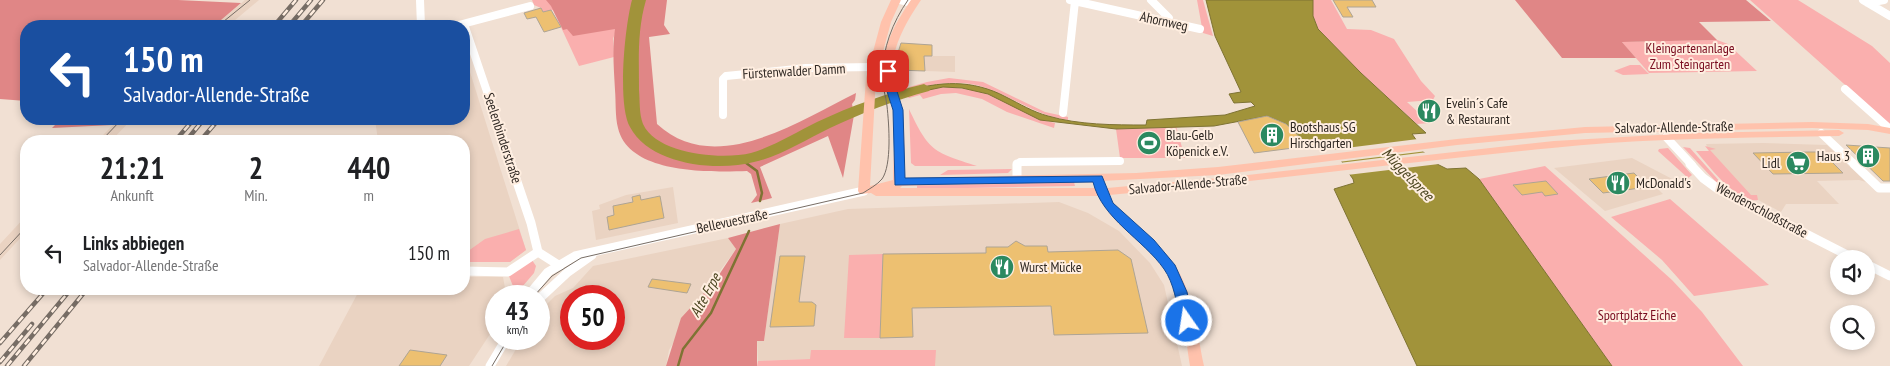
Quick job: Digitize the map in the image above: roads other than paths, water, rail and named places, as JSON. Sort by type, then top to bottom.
[{"type":"main road","points":[[864,192],[873,67],[886,22],[896,0]]},
{"type":"main road","points":[[892,192],[899,182],[899,120],[888,79],[890,54],[900,24],[915,2]]},
{"type":"main road","name":"Salvador-Allende-Straße","points":[[864,192],[899,182],[1098,178],[1218,170],[1576,130],[1812,125],[1868,127],[1890,131]]},
{"type":"main road","name":"Wendenschloßstraße","points":[[1657,128],[1666,137]]},
{"type":"main road","name":"Salvador-Allende-Straße","points":[[864,192],[1101,192],[1306,172],[1577,142],[1666,137],[1890,131]]},
{"type":"main road","points":[[1098,178],[1101,192],[1114,211],[1149,243],[1170,268],[1181,292],[1197,366]]},
{"type":"street","points":[[420,0],[421,20]]},
{"type":"street","points":[[900,0],[915,2]]},
{"type":"street","points":[[1151,0],[1169,18],[1168,22]]},
{"type":"street","points":[[1865,1],[1884,0]]},
{"type":"street","points":[[1063,113],[1073,1]]},
{"type":"street","name":"Ahornweg","points":[[1073,1],[1200,29]]},
{"type":"street","points":[[1865,1],[1890,16]]},
{"type":"street","points":[[470,22],[530,6]]},
{"type":"street","name":"Seelenbinderstraße","points":[[470,42],[531,223],[538,252]]},
{"type":"street","name":"Fürstenwalder Damm","points":[[723,115],[723,79],[726,76],[806,68],[873,67]]},
{"type":"street","points":[[1845,89],[1890,131]]},
{"type":"street","points":[[1821,134],[1879,188],[1890,188]]},
{"type":"street","name":"Wendenschloßstraße","points":[[1666,137],[1703,178],[1718,189],[1837,250]]},
{"type":"street","points":[[1017,179],[1016,164],[1020,162],[1120,161]]},
{"type":"street","name":"Bellevuestraße","points":[[601,250],[864,192]]},
{"type":"street","points":[[536,285],[544,274],[557,264],[601,250]]},
{"type":"street","points":[[550,289],[568,272],[601,250]]},
{"type":"street","points":[[470,271],[508,272],[538,252],[568,272]]},
{"type":"street","points":[[1875,268],[1890,276]]},
{"type":"street","points":[[490,366],[499,350]]},
{"type":"water","name":"Müggelspree","points":[[1206,0],[1313,0],[1313,16],[1318,29],[1361,73],[1426,133],[1412,134],[1417,141],[1410,142],[1426,154],[1428,164],[1435,163],[1447,169],[1466,168],[1479,179],[1612,366],[1417,366],[1334,189],[1354,183],[1353,179],[1332,150],[1326,147],[1309,146],[1286,124],[1267,116],[1214,126],[1116,129],[1040,120],[988,94],[962,88],[943,87],[905,95],[903,92],[943,84],[981,87],[1048,116],[1084,123],[1109,125],[1146,125],[1147,120],[1225,115],[1255,106],[1251,102],[1234,103],[1229,94],[1241,92],[1215,36]]},
{"type":"waterway","points":[[639,0],[633,23],[631,45],[633,114],[635,123],[644,137],[669,152],[715,161],[741,160],[753,157],[777,149],[823,125],[856,111],[924,88]]},
{"type":"waterway","name":"Alte Erpe","points":[[742,160],[757,171],[762,193],[760,201]]},
{"type":"waterway","name":"Alte Erpe","points":[[678,366],[683,349],[711,313],[749,231]]},
{"type":"tram line","points":[[225,20],[250,0]]},
{"type":"tram line","points":[[544,285],[552,276],[581,258],[863,193],[878,183],[885,173],[889,154],[888,114],[882,76],[884,56],[893,27],[908,0]]},
{"type":"tram line","points":[[107,135],[116,125]]},
{"type":"tram line","points":[[0,255],[20,233]]},
{"type":"tram line","points":[[492,366],[501,350]]},
{"type":"railway","points":[[279,20],[296,0]]},
{"type":"railway","points":[[294,20],[311,0]]},
{"type":"railway","points":[[306,20],[323,0]]},
{"type":"railway","points":[[180,135],[189,125]]},
{"type":"railway","points":[[191,135],[199,125]]},
{"type":"railway","points":[[205,135],[214,125]]},
{"type":"railway","points":[[0,343],[42,295]]},
{"type":"railway","points":[[7,366],[66,295]]},
{"type":"railway","points":[[24,366],[82,295]]},
{"type":"railway","points":[[0,362],[32,324]]},
{"type":"place","name":"Evelin´s Cafe & Restaurant","points":[[1429,111]]},
{"type":"place","name":"Bootshaus SG Hirschgarten","points":[[1272,135]]},
{"type":"place","name":"Blau-Gelb Köpenick e.V.","points":[[1149,143]]},
{"type":"place","name":"Haus 3","points":[[1868,156]]},
{"type":"place","name":"Lidl","points":[[1798,163]]},
{"type":"place","name":"McDonald's","points":[[1618,183]]},
{"type":"place","name":"Wurst Mücke","points":[[1002,267]]},
{"type":"park label","name":"Kleingartenanlage Zum Steingarten","points":[[1690,56]]},
{"type":"park label","name":"Sportplatz Eiche","points":[[1637,315]]}]
